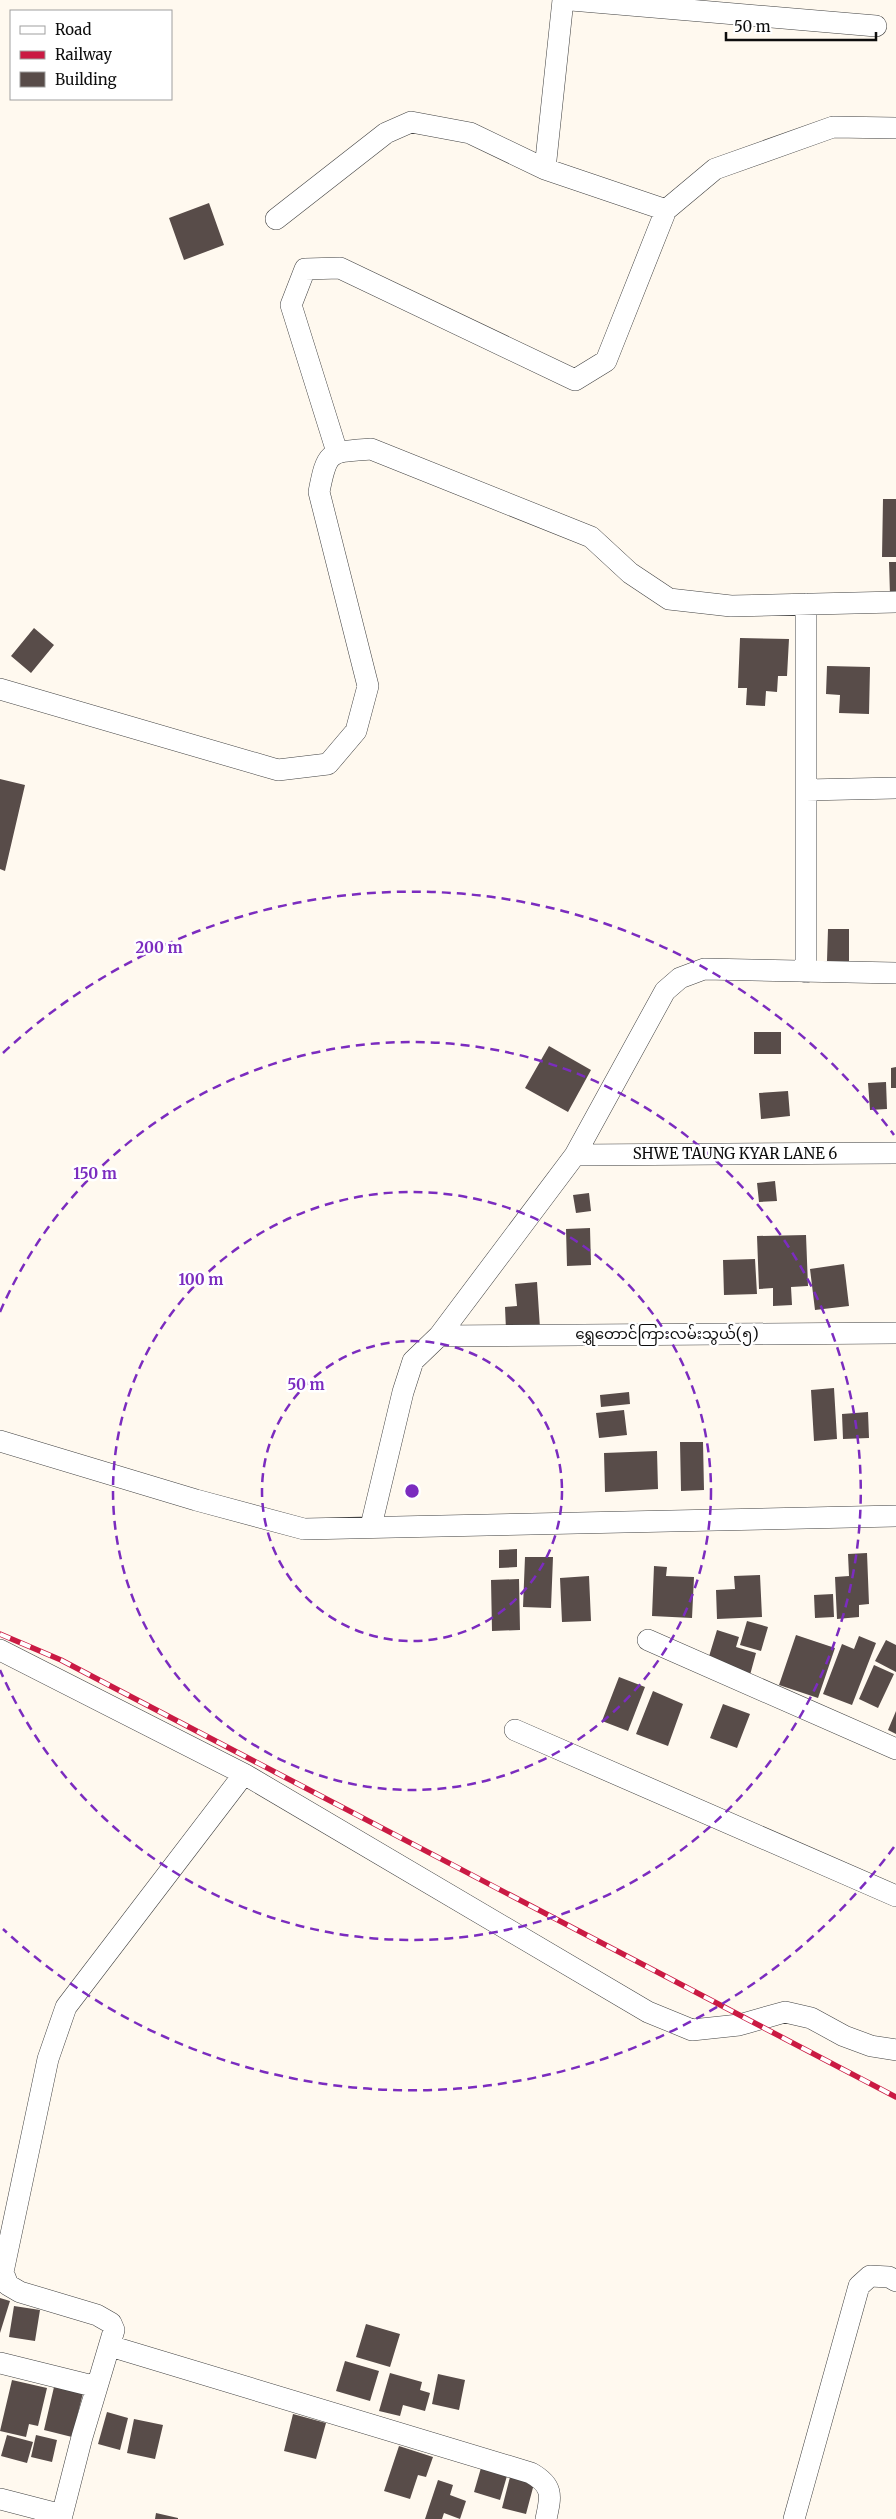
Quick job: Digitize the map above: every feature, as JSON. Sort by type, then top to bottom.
[{"type":"street","points":[[545,169],[563,0]]},
{"type":"street","points":[[571,0],[876,26]]},
{"type":"street","points":[[276,219],[386,133],[411,122],[470,133],[545,169],[666,210]]},
{"type":"street","points":[[337,452],[291,306],[305,269],[340,268],[574,380],[606,361],[666,210],[716,169],[833,126],[896,128]]},
{"type":"street","points":[[0,689],[278,770],[328,764],[356,731],[368,686],[319,492],[325,462],[337,452],[371,449],[591,537],[630,573],[669,599],[731,606],[896,602]]},
{"type":"street","points":[[806,604],[806,972]]},
{"type":"street","points":[[806,790],[896,788]]},
{"type":"street","points":[[371,1526],[403,1392],[413,1362],[439,1336],[575,1155],[665,991],[680,978],[704,968],[896,973]]},
{"type":"street","name":"SHWE TAUNG KYAR LANE 6","points":[[575,1155],[896,1153]]},
{"type":"street","name":"ရွှေတောင်ကြားလမ်းသွယ်(၅)","points":[[439,1336],[896,1332]]},
{"type":"street","points":[[0,1441],[196,1500],[304,1529],[371,1526],[896,1516]]},
{"type":"street","points":[[648,1640],[896,1749]]},
{"type":"street","points":[[0,1650],[244,1774],[648,2012],[673,2024],[692,2030],[715,2029],[739,2025],[785,2012],[811,2018],[844,2036],[871,2046],[896,2050]]},
{"type":"street","points":[[516,1730],[896,1896]]},
{"type":"street","points":[[0,2499],[62,2517],[82,2437],[114,2330],[111,2323],[105,2319],[20,2292],[8,2285],[3,2272],[48,2059],[66,2007],[244,1774]]},
{"type":"street","points":[[794,2519],[859,2286],[870,2276],[889,2277],[896,2281]]},
{"type":"street","points":[[110,2346],[532,2473],[544,2480],[550,2491],[546,2519]]},
{"type":"street","points":[[0,2363],[98,2387]]},
{"type":"building","points":[[209,203],[224,245],[184,260],[169,218]]},
{"type":"building","points":[[883,499],[896,499],[896,557],[882,557]]},
{"type":"building","points":[[889,562],[896,562],[896,595],[890,595]]},
{"type":"building","points":[[34,628],[54,645],[31,673],[11,656]]},
{"type":"building","points":[[740,638],[789,639],[787,676],[778,676],[777,692],[766,691],[765,706],[746,705],[747,688],[738,688]]},
{"type":"building","points":[[827,666],[870,667],[869,714],[839,713],[840,695],[826,694]]},
{"type":"building","points":[[0,779],[25,785],[5,871],[0,869]]},
{"type":"building","points":[[828,929],[849,929],[849,962],[827,961]]},
{"type":"building","points":[[754,1032],[781,1032],[781,1054],[754,1054]]},
{"type":"building","points":[[549,1046],[591,1070],[568,1112],[525,1088]]},
{"type":"building","points":[[896,1067],[896,1088],[891,1088],[891,1068]]},
{"type":"building","points":[[886,1082],[887,1109],[870,1110],[868,1083]]},
{"type":"building","points":[[788,1091],[790,1116],[761,1119],[759,1093]]},
{"type":"building","points":[[775,1181],[777,1201],[759,1202],[757,1183]]},
{"type":"building","points":[[589,1193],[591,1211],[576,1213],[573,1195]]},
{"type":"building","points":[[590,1228],[591,1265],[567,1266],[566,1229]]},
{"type":"building","points":[[806,1235],[808,1286],[791,1287],[792,1305],[773,1306],[773,1288],[759,1289],[757,1236]]},
{"type":"building","points":[[755,1259],[757,1294],[724,1295],[723,1260]]},
{"type":"building","points":[[844,1264],[849,1306],[815,1310],[810,1269]]},
{"type":"building","points":[[537,1282],[540,1328],[506,1330],[505,1307],[517,1306],[515,1284]]},
{"type":"building","points":[[834,1388],[837,1439],[814,1441],[811,1390]]},
{"type":"building","points":[[629,1392],[630,1404],[601,1407],[600,1395]]},
{"type":"building","points":[[624,1410],[627,1435],[599,1438],[596,1413]]},
{"type":"building","points":[[868,1412],[869,1438],[843,1439],[842,1414]]},
{"type":"building","points":[[680,1442],[703,1442],[704,1490],[681,1491]]},
{"type":"building","points":[[657,1451],[658,1489],[605,1492],[604,1453]]},
{"type":"building","points":[[517,1549],[517,1567],[499,1568],[499,1550]]},
{"type":"building","points":[[867,1553],[869,1604],[859,1605],[859,1617],[837,1619],[835,1577],[849,1576],[848,1554]]},
{"type":"building","points":[[525,1557],[553,1557],[551,1608],[523,1607]]},
{"type":"building","points":[[654,1566],[667,1567],[666,1576],[694,1577],[692,1618],[652,1616]]},
{"type":"building","points":[[760,1575],[762,1617],[717,1619],[716,1590],[735,1589],[734,1576]]},
{"type":"building","points":[[589,1576],[591,1621],[562,1622],[560,1578]]},
{"type":"building","points":[[519,1579],[520,1630],[492,1631],[491,1580]]},
{"type":"building","points":[[833,1594],[834,1617],[815,1618],[814,1595]]},
{"type":"building","points":[[747,1621],[768,1627],[761,1651],[740,1645]]},
{"type":"building","points":[[717,1630],[739,1637],[736,1647],[756,1653],[750,1675],[707,1663]]},
{"type":"building","points":[[796,1635],[835,1648],[818,1698],[779,1685]]},
{"type":"building","points":[[859,1636],[876,1643],[852,1705],[823,1694],[842,1644],[854,1649]]},
{"type":"building","points":[[886,1640],[896,1645],[896,1672],[875,1661]]},
{"type":"building","points":[[874,1665],[894,1674],[878,1708],[859,1699]]},
{"type":"building","points":[[619,1677],[645,1687],[628,1731],[602,1721]]},
{"type":"building","points":[[653,1691],[683,1704],[668,1746],[636,1734]]},
{"type":"building","points":[[723,1704],[750,1714],[737,1748],[710,1738]]},
{"type":"building","points":[[896,1711],[896,1734],[888,1730]]},
{"type":"building","points":[[0,2298],[10,2301],[0,2333]]},
{"type":"building","points":[[14,2306],[40,2310],[35,2341],[9,2337]]},
{"type":"building","points":[[366,2324],[400,2334],[390,2367],[356,2357]]},
{"type":"building","points":[[345,2361],[379,2371],[370,2401],[336,2391]]},
{"type":"building","points":[[390,2373],[422,2382],[420,2390],[430,2393],[425,2411],[403,2405],[400,2416],[379,2411]]},
{"type":"building","points":[[438,2374],[465,2380],[459,2410],[432,2404]]},
{"type":"building","points":[[12,2380],[47,2388],[38,2426],[29,2424],[26,2437],[0,2431]]},
{"type":"building","points":[[54,2387],[83,2393],[72,2437],[44,2430]]},
{"type":"building","points":[[107,2412],[128,2418],[120,2450],[98,2444]]},
{"type":"building","points":[[293,2414],[326,2423],[316,2459],[284,2451]]},
{"type":"building","points":[[134,2419],[163,2425],[155,2459],[127,2453]]},
{"type":"building","points":[[7,2435],[33,2442],[27,2463],[1,2456]]},
{"type":"building","points":[[36,2435],[57,2440],[52,2462],[31,2457]]},
{"type":"building","points":[[399,2446],[433,2457],[426,2477],[418,2475],[410,2499],[384,2491]]},
{"type":"building","points":[[483,2461],[509,2469],[500,2500],[474,2492]]},
{"type":"building","points":[[511,2473],[535,2480],[526,2514],[502,2508]]},
{"type":"building","points":[[438,2480],[453,2485],[450,2495],[466,2501],[460,2519],[444,2513],[442,2519],[425,2519]]},
{"type":"building","points":[[156,2513],[178,2518],[178,2519],[155,2519]]},
{"type":"railway","points":[[0,1634],[61,1660],[896,2097]]}]
